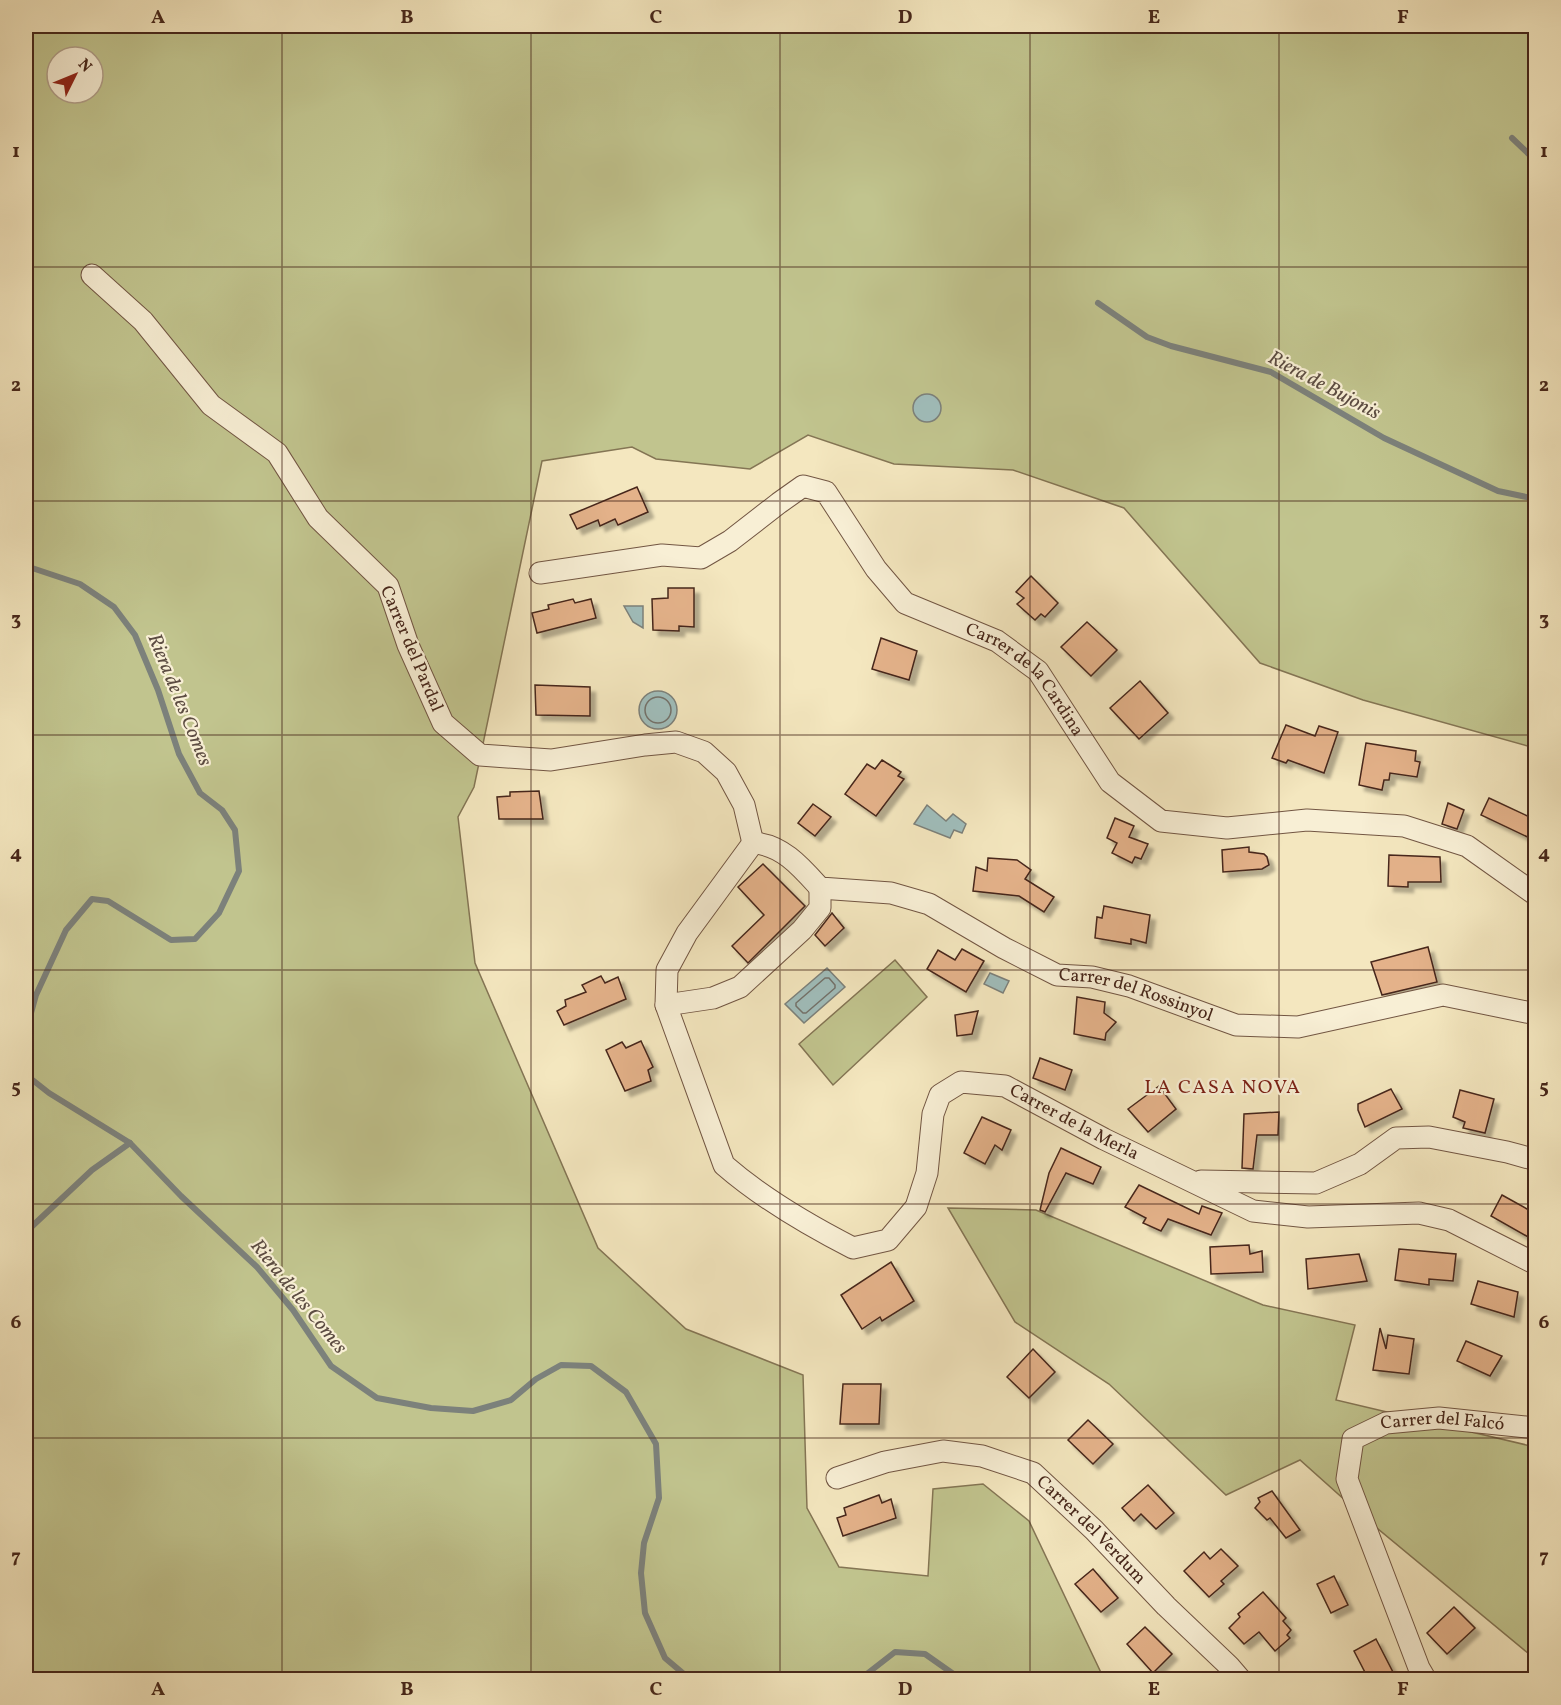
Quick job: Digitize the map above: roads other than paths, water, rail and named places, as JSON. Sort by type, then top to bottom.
[{"type":"street","name":"Carrer del Pardal","points":[[92,275],[143,321],[211,405],[277,453],[318,518],[388,586],[408,645],[443,723],[480,755],[551,760],[676,742],[704,752],[726,772],[744,805],[759,843]]},
{"type":"street","name":"Carrer de la Cardina","points":[[540,573],[662,555],[701,558],[730,541],[803,486],[826,492],[876,569],[905,603],[997,641],[1038,671],[1110,782],[1161,821],[1227,828],[1307,820],[1404,826],[1467,846],[1536,895]]},
{"type":"street","points":[[666,1005],[713,998],[740,987],[802,930],[820,908],[820,888],[796,861],[759,843]]},
{"type":"street","name":"Carrer de la Merla","points":[[759,843],[687,933],[667,970],[666,1005],[724,1165],[814,1228],[852,1248],[888,1240],[916,1207],[927,1173],[933,1114],[940,1095],[961,1082],[1005,1086],[1104,1139],[1253,1211],[1308,1217],[1419,1213],[1449,1220],[1536,1264]]},
{"type":"street","name":"Carrer del Rossinyol","points":[[820,888],[891,893],[929,904],[1004,948],[1056,975],[1092,977],[1129,986],[1236,1025],[1298,1027],[1443,995],[1536,1014]]},
{"type":"street","points":[[1193,1181],[1316,1183],[1360,1164],[1396,1137],[1429,1137],[1536,1160]]},
{"type":"street","name":"Carrer del Falcó","points":[[1426,1680],[1419,1668],[1347,1479],[1353,1439],[1386,1424],[1438,1418],[1536,1428]]},
{"type":"street","name":"Carrer del Verdum","points":[[837,1478],[885,1462],[943,1451],[982,1456],[1033,1473],[1094,1530],[1241,1680]]},
{"type":"water","points":[[927,394],[937,398],[941,408],[937,418],[927,422],[917,418],[913,408],[917,398]]},
{"type":"water","points":[[624,606],[643,606],[643,628],[633,622]]},
{"type":"water","points":[[658,691],[665,692],[671,697],[676,703],[676,717],[671,723],[665,728],[658,729],[651,728],[645,723],[640,717],[639,710],[640,703],[645,697],[651,692]]},
{"type":"water","points":[[927,805],[946,821],[953,814],[966,824],[962,833],[954,830],[950,838],[914,824]]},
{"type":"water","points":[[827,968],[845,987],[804,1023],[785,1004]]},
{"type":"water","points":[[990,973],[1009,981],[1003,993],[984,984]]},
{"type":"waterway","points":[[1512,138],[1536,161]]},
{"type":"waterway","name":"Riera de Bujonis","points":[[1098,303],[1147,337],[1171,346],[1271,372],[1384,438],[1498,491],[1536,499]]},
{"type":"waterway","name":"Riera de les Comes","points":[[26,568],[29,567],[80,584],[114,607],[135,635],[158,690],[179,754],[200,793],[222,810],[235,830],[239,871],[219,913],[195,939],[171,940],[108,901],[92,899],[66,930],[36,995],[26,1031]]},
{"type":"waterway","name":"Riera de les Comes","points":[[26,1068],[30,1078],[49,1093],[130,1143],[181,1196],[257,1267],[293,1310],[331,1366],[377,1398],[431,1408],[473,1411],[511,1400],[536,1379],[561,1365],[591,1366],[626,1392],[656,1444],[659,1498],[644,1543],[641,1573],[645,1613],[665,1658],[691,1680]]},
{"type":"waterway","points":[[26,1232],[92,1170],[130,1143]]},
{"type":"waterway","name":"Riera de les Comes","points":[[859,1680],[895,1652],[925,1654],[962,1680]]},
{"type":"district","name":"LA CASA NOVA","points":[[1223,1088]]}]
